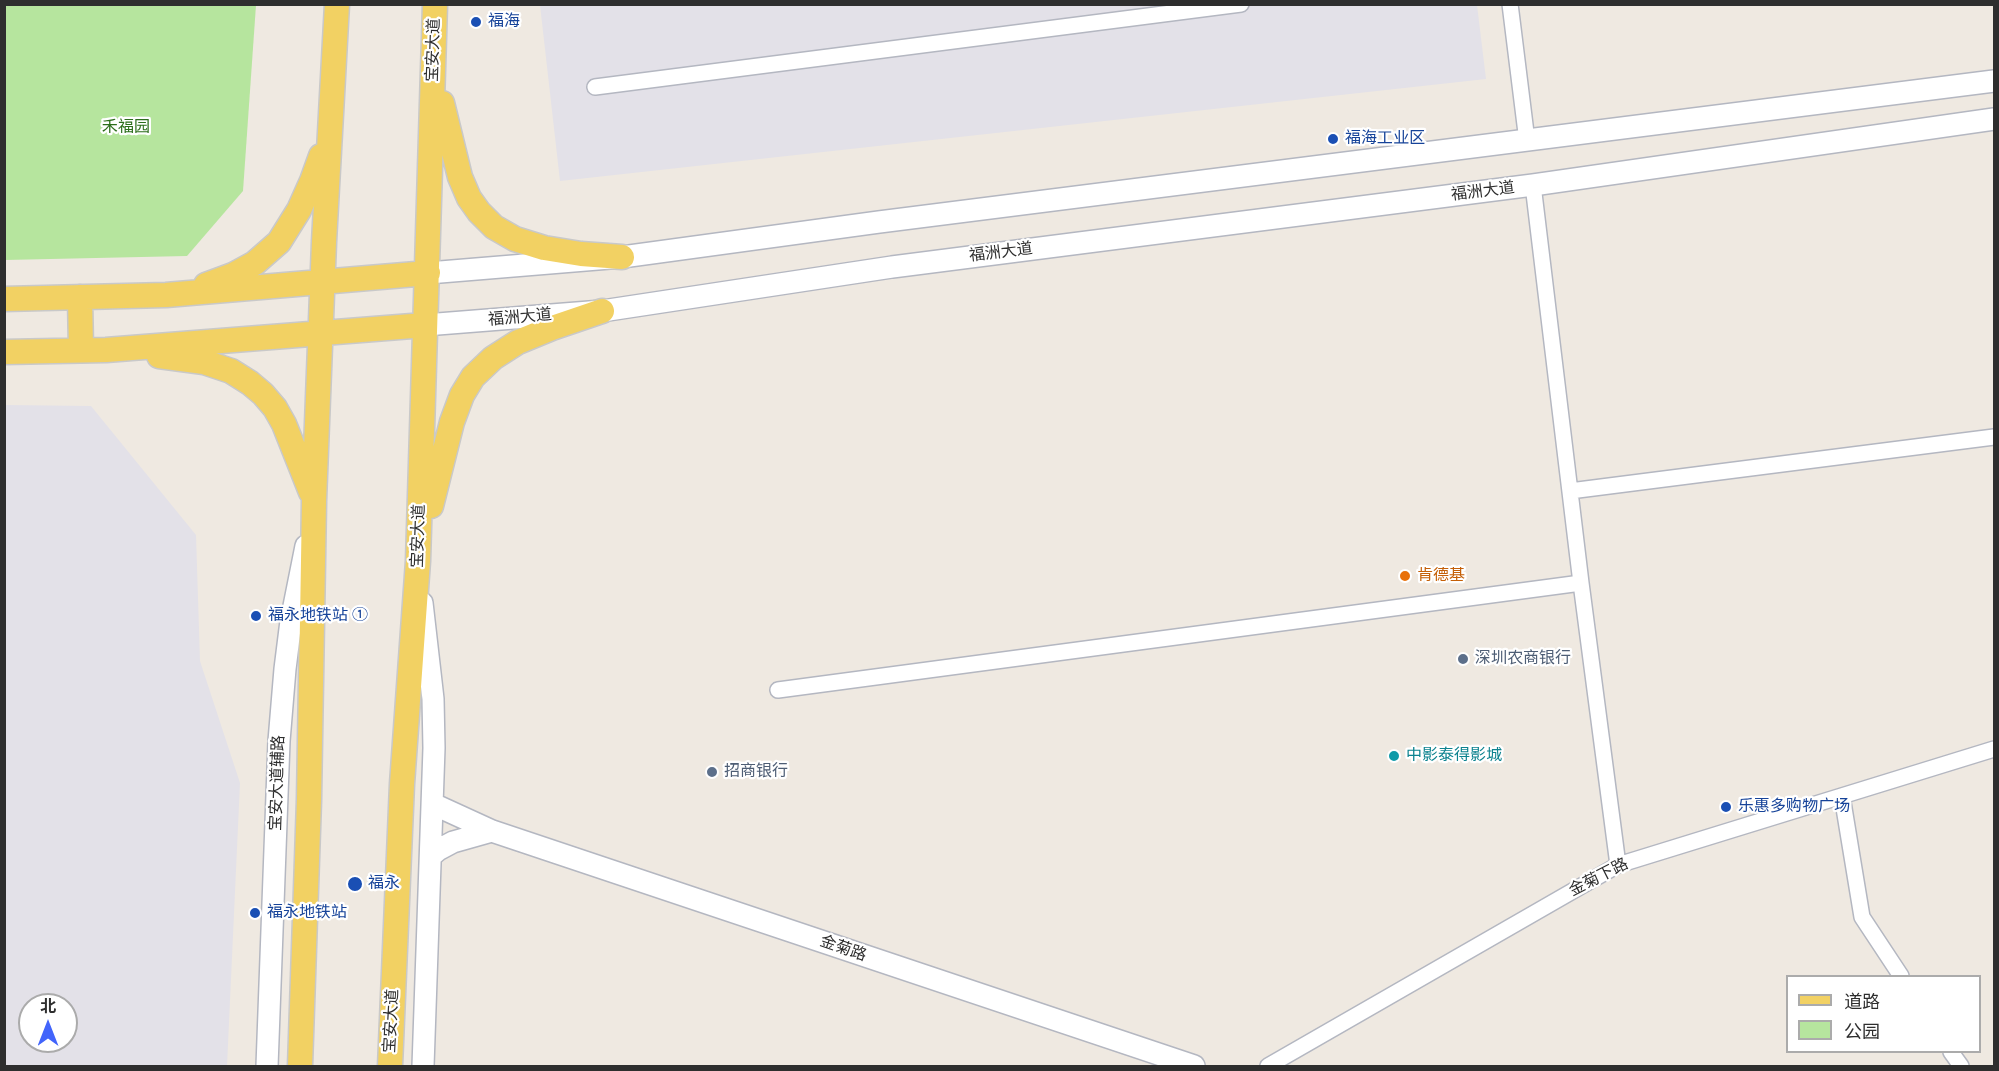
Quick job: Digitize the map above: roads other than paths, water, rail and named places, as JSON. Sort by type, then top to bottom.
[{"type":"main road","points":[[166,295],[208,284],[233,275],[255,263],[279,242],[299,210],[323,149],[331,107],[325,4]]},
{"type":"main road","points":[[300,1066],[309,800],[314,501],[337,4]]},
{"type":"main road","name":"宝安大道","points":[[390,1066],[402,784],[418,561],[435,4]]},
{"type":"main road","points":[[441,4],[434,37],[442,104],[454,159],[469,198],[479,212],[494,227],[515,239],[544,248],[580,254],[622,257]]},
{"type":"main road","points":[[4,299],[166,295],[622,257],[879,222],[1995,81]]},
{"type":"main road","name":"福洲大道","points":[[4,352],[106,350],[602,311],[892,267],[1533,185],[1995,119]]},
{"type":"main road","points":[[80,297],[81,350]]},
{"type":"main road","points":[[423,1066],[433,804],[433,699],[418,561],[447,439],[462,395],[473,377],[493,358],[518,342],[602,311]]},
{"type":"main road","points":[[106,350],[204,362],[231,371],[250,382],[275,408],[284,424],[314,501]]},
{"type":"main road","name":"宝安大道辅路","points":[[267,1066],[279,741],[291,621],[314,501]]},
{"type":"main road","name":"金菊路","points":[[433,804],[492,831],[1194,1066]]},
{"type":"main road","points":[[431,856],[453,842],[492,831]]},
{"type":"street","points":[[595,87],[1241,4]]},
{"type":"street","points":[[1510,4],[1527,141]]},
{"type":"street","points":[[1533,185],[1618,865]]},
{"type":"street","points":[[1570,491],[1995,436]]},
{"type":"street","points":[[778,690],[1581,583]]},
{"type":"street","name":"金菊下路","points":[[1268,1066],[1618,865],[1995,749]]},
{"type":"street","points":[[1842,796],[1862,917],[1900,975]]},
{"type":"street","points":[[1952,1053],[1961,1066]]},
{"type":"place","name":"福海","points":[[476,22]]},
{"type":"place","name":"福海工业区","points":[[1333,139]]},
{"type":"place","name":"肯德基","points":[[1405,576]]},
{"type":"place","name":"福永地铁站 ①","points":[[256,616]]},
{"type":"place","name":"深圳农商银行","points":[[1463,659]]},
{"type":"place","name":"中影泰得影城","points":[[1394,756]]},
{"type":"place","name":"招商银行","points":[[712,772]]},
{"type":"place","name":"乐惠多购物广场","points":[[1726,807]]},
{"type":"place","name":"福永","points":[[355,884]]},
{"type":"place","name":"福永地铁站","points":[[255,913]]},
{"type":"park label","name":"禾福园","points":[[126,128]]}]
